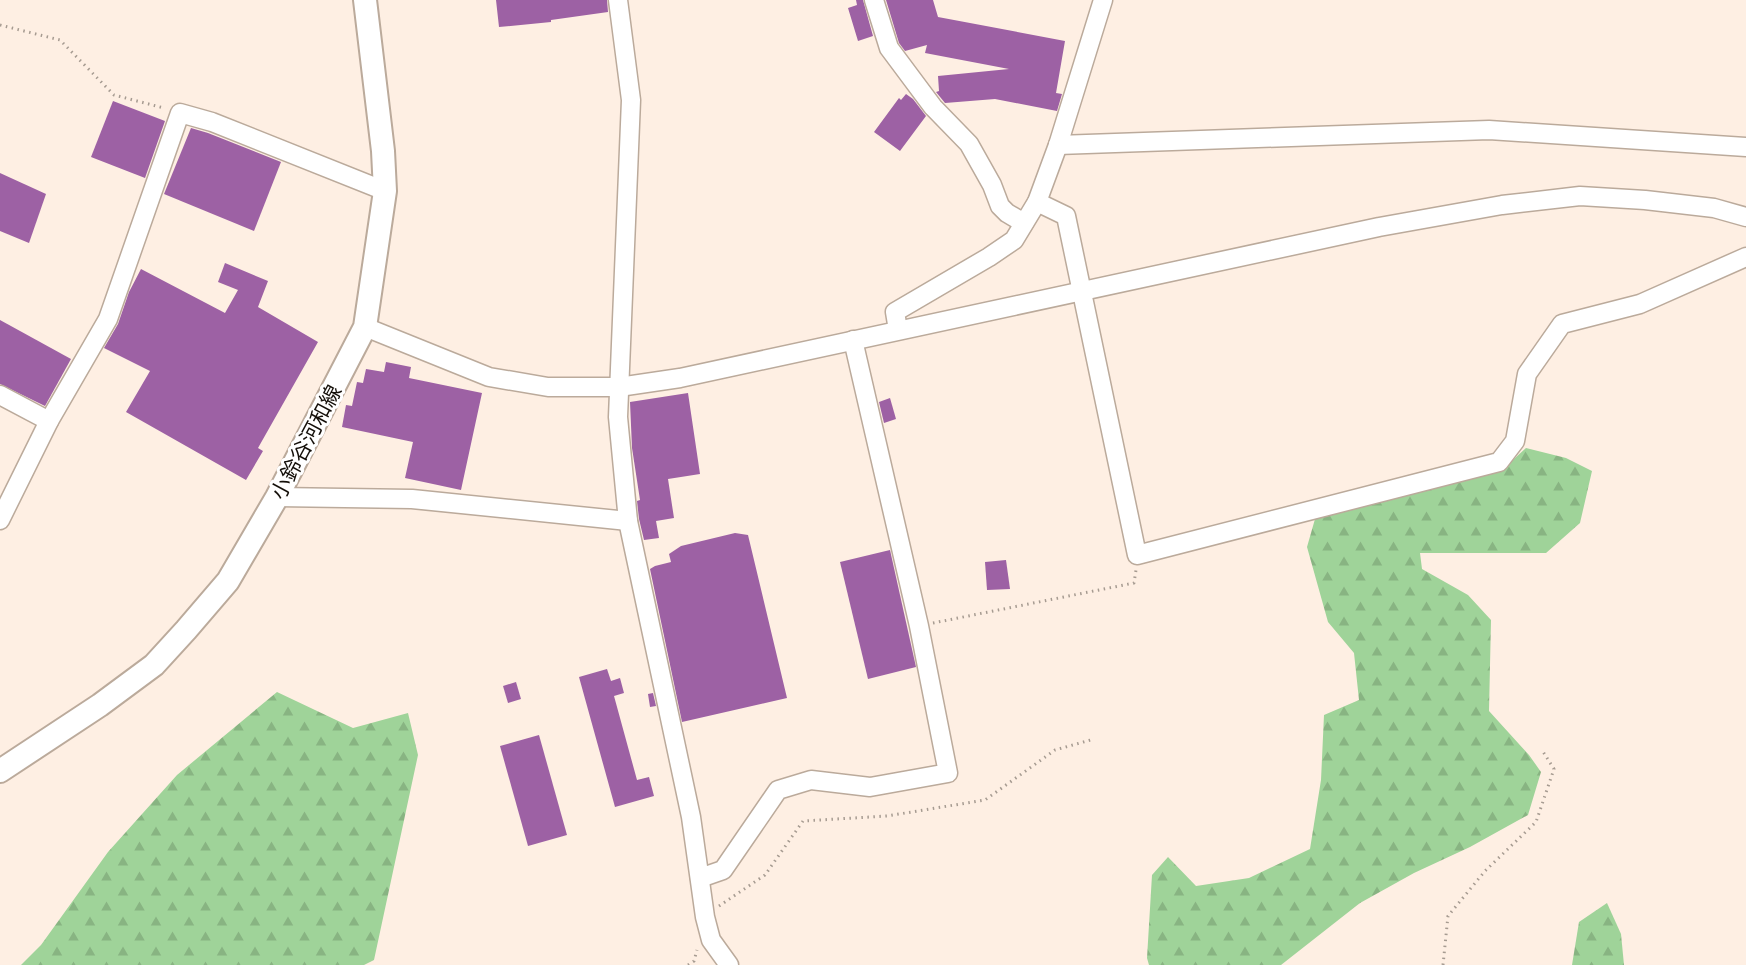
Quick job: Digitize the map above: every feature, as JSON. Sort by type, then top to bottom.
[{"type":"main road","name":"小鈴谷河和線","points":[[0,771],[100,705],[154,665],[228,581],[278,497],[365,327],[385,192],[383,151],[365,0]]},
{"type":"street","points":[[618,0],[631,100],[618,417],[628,521],[691,817],[705,917],[711,940],[729,965]]},
{"type":"street","points":[[874,0],[889,48],[928,102],[969,144],[992,185],[1000,206],[1024,223]]},
{"type":"street","points":[[898,330],[895,312],[1014,240],[1036,202],[1058,145],[1103,0]]},
{"type":"street","points":[[0,520],[49,422],[108,319],[180,113],[212,122],[385,192]]},
{"type":"street","points":[[1058,145],[1489,130],[1746,147]]},
{"type":"street","points":[[365,327],[489,377],[548,387],[619,387],[680,378],[1379,227],[1502,204],[1580,196],[1645,200],[1714,208],[1746,217]]},
{"type":"street","points":[[1036,202],[1066,216],[1137,555],[1499,462],[1515,441],[1527,374],[1562,324],[1640,304],[1746,257]]},
{"type":"street","points":[[700,878],[723,870],[778,790],[811,780],[870,787],[948,773],[919,626],[853,340]]},
{"type":"street","points":[[0,395],[49,422]]},
{"type":"street","points":[[278,497],[412,499],[628,521]]},
{"type":"path","points":[[0,25],[60,40],[114,95],[180,113]]},
{"type":"path","points":[[919,626],[1134,583],[1137,555]]},
{"type":"path","points":[[705,917],[765,875],[803,821],[887,816],[985,800],[1054,750],[1094,739]]},
{"type":"path","points":[[1443,965],[1448,916],[1485,871],[1536,822],[1554,769],[1542,750]]},
{"type":"path","points":[[688,965],[694,961],[697,950]]},
{"type":"green space","points":[[1526,448],[1566,458],[1592,471],[1580,523],[1546,553],[1420,553],[1422,569],[1468,595],[1491,620],[1489,711],[1529,755],[1541,772],[1528,815],[1360,903],[1281,965],[1149,965],[1147,958],[1152,875],[1168,857],[1196,886],[1249,878],[1310,849],[1321,780],[1324,715],[1359,700],[1354,653],[1328,622],[1307,547],[1317,512],[1504,468]]},
{"type":"green space","points":[[277,692],[353,728],[408,713],[418,755],[374,960],[364,965],[21,965],[41,945],[108,852],[177,775]]},
{"type":"green space","points":[[1607,903],[1621,934],[1624,965],[1572,965],[1579,922]]},
{"type":"building","points":[[496,0],[607,0],[608,12],[551,20],[551,22],[499,27]]},
{"type":"building","points":[[856,0],[863,0],[873,36],[858,41],[848,8],[857,5]]},
{"type":"building","points":[[886,0],[933,0],[938,17],[1065,41],[1056,93],[1062,94],[1057,111],[995,99],[945,103],[936,92],[939,91],[938,76],[1009,69],[925,53],[927,45],[905,51],[899,43]]},
{"type":"building","points":[[906,94],[913,99],[926,116],[900,151],[874,132],[899,98],[901,100]]},
{"type":"building","points":[[113,101],[165,121],[145,178],[91,157]]},
{"type":"building","points":[[191,128],[281,162],[254,231],[164,194]]},
{"type":"building","points":[[0,173],[46,194],[29,243],[0,231]]},
{"type":"building","points":[[225,263],[268,281],[258,307],[318,342],[258,448],[263,451],[246,480],[126,412],[150,371],[104,348],[118,324],[129,292],[141,269],[225,313],[238,290],[218,282]]},
{"type":"building","points":[[0,320],[71,359],[45,406],[0,384]]},
{"type":"building","points":[[386,362],[411,367],[409,378],[482,393],[461,490],[405,478],[413,442],[342,427],[346,405],[352,406],[357,382],[363,383],[366,369],[384,372]]},
{"type":"building","points":[[688,393],[700,474],[668,479],[674,518],[656,521],[659,538],[644,540],[637,501],[640,500],[632,448],[630,402]]},
{"type":"building","points":[[890,398],[896,419],[884,423],[879,402]]},
{"type":"building","points":[[735,533],[748,535],[787,698],[682,722],[650,569],[671,562],[669,554],[681,546]]},
{"type":"building","points":[[890,550],[916,667],[868,679],[840,562]]},
{"type":"building","points":[[1006,560],[1010,589],[987,590],[985,562]]},
{"type":"building","points":[[607,669],[611,681],[620,678],[624,693],[614,696],[637,780],[649,777],[654,796],[615,807],[579,677]]},
{"type":"building","points":[[516,682],[521,699],[508,703],[503,686]]},
{"type":"building","points":[[653,693],[656,706],[650,707],[648,694]]},
{"type":"building","points":[[539,735],[567,835],[528,846],[500,746]]}]
